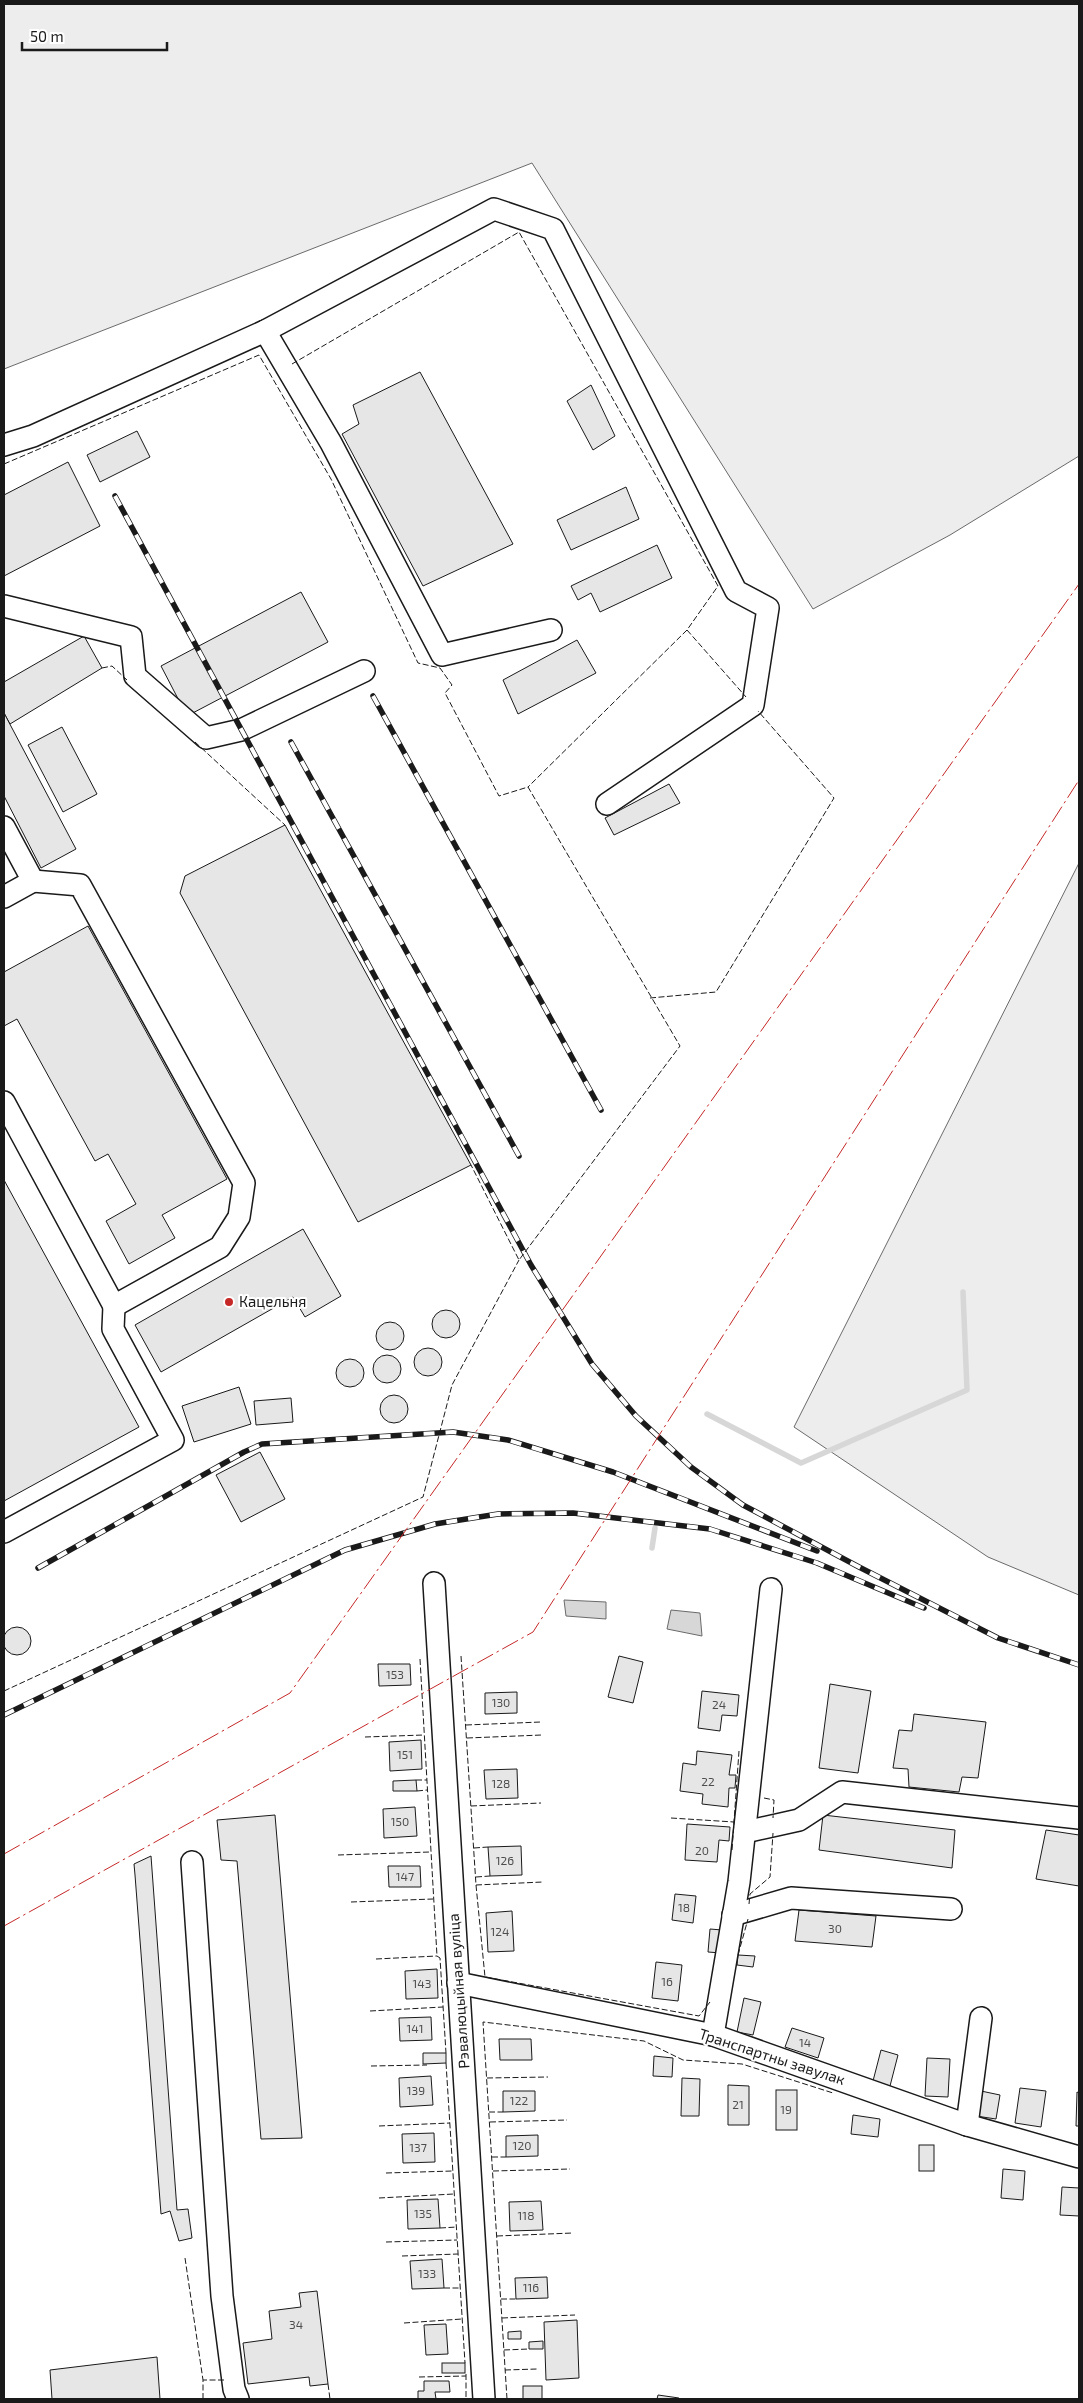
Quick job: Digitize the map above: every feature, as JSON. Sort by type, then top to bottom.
[{"type":"street","points":[[4,445],[33,436],[265,331],[494,208],[553,229],[736,591],[768,608],[753,705],[607,804]]},
{"type":"street","points":[[265,331],[331,442],[442,654],[551,630]]},
{"type":"street","points":[[4,606],[131,637],[135,676],[206,738],[241,730],[364,671]]},
{"type":"street","points":[[4,827],[33,881]]},
{"type":"street","points":[[4,897],[33,881],[80,885],[244,1182],[239,1217],[220,1247],[114,1306]]},
{"type":"street","points":[[4,1102],[114,1306],[113,1329],[173,1440],[4,1532]]},
{"type":"street","name":"Рэвалюцыйная вуліца","points":[[434,1583],[484,2399]]},
{"type":"street","points":[[713,2035],[734,1915],[745,1832],[771,1589]]},
{"type":"street","points":[[745,1832],[799,1820],[842,1792],[1079,1818]]},
{"type":"street","points":[[192,1862],[222,2296],[234,2388],[238,2399]]},
{"type":"street","points":[[734,1915],[791,1898],[951,1909]]},
{"type":"street","name":"Транспартны завулак","points":[[458,1982],[713,2035],[967,2124],[1079,2157]]},
{"type":"street","points":[[967,2124],[980,2018]]},
{"type":"shaded area","points":[[4,4],[1079,4],[1079,456],[950,535],[813,609],[532,163],[4,369]]},
{"type":"shaded area","points":[[1079,863],[1079,1595],[988,1557],[794,1427]]},
{"type":"shaded area","points":[[564,1600],[606,1602],[606,1619],[566,1616]]},
{"type":"shaded area","points":[[671,1610],[700,1613],[702,1636],[667,1629]]},
{"type":"building","points":[[420,372],[513,544],[423,586],[342,434],[359,424],[353,405]]},
{"type":"building","points":[[591,385],[615,436],[593,450],[567,401]]},
{"type":"building","points":[[137,431],[150,457],[100,482],[87,455]]},
{"type":"building","points":[[68,462],[100,526],[4,576],[4,495]]},
{"type":"building","points":[[626,487],[639,519],[571,550],[557,520]]},
{"type":"building","points":[[657,545],[672,578],[600,612],[591,593],[578,600],[571,586]]},
{"type":"building","points":[[301,592],[328,642],[187,716],[161,666]]},
{"type":"building","points":[[84,636],[102,668],[10,724],[4,713],[4,682]]},
{"type":"building","points":[[577,640],[596,673],[518,714],[503,680]]},
{"type":"building","points":[[4,713],[76,849],[41,868],[4,796]]},
{"type":"building","points":[[62,727],[97,794],[63,812],[28,745]]},
{"type":"building","points":[[669,784],[680,803],[614,835],[605,818]]},
{"type":"building","points":[[285,825],[471,1165],[358,1222],[180,893],[185,876]]},
{"type":"building","points":[[88,926],[227,1179],[162,1215],[175,1238],[129,1264],[106,1221],[136,1204],[108,1154],[95,1161],[17,1019],[4,1026],[4,972]]},
{"type":"building","points":[[4,1180],[139,1427],[4,1501]]},
{"type":"building","name":"Кацельня","points":[[303,1229],[341,1296],[305,1317],[293,1297],[161,1372],[135,1325]]},
{"type":"building","points":[[446,1310],[456,1314],[460,1324],[456,1334],[446,1338],[436,1334],[432,1324],[436,1314]]},
{"type":"building","points":[[390,1322],[400,1326],[404,1336],[400,1346],[390,1350],[380,1346],[376,1336],[380,1326]]},
{"type":"building","points":[[428,1348],[438,1352],[442,1362],[438,1372],[428,1376],[418,1372],[414,1362],[418,1352]]},
{"type":"building","points":[[387,1355],[397,1359],[401,1369],[397,1379],[387,1383],[377,1379],[373,1369],[377,1359]]},
{"type":"building","points":[[350,1359],[360,1363],[364,1373],[360,1383],[350,1387],[340,1383],[336,1373],[340,1363]]},
{"type":"building","points":[[239,1387],[251,1424],[194,1442],[182,1406]]},
{"type":"building","points":[[394,1395],[404,1399],[408,1409],[404,1419],[394,1423],[384,1419],[380,1409],[384,1399]]},
{"type":"building","points":[[291,1398],[293,1422],[256,1425],[254,1401]]},
{"type":"building","points":[[260,1452],[285,1499],[241,1522],[216,1475]]},
{"type":"building","points":[[17,1627],[27,1631],[31,1641],[27,1651],[17,1655],[7,1651],[3,1641],[7,1631]]},
{"type":"building","points":[[619,1656],[643,1662],[633,1703],[608,1697]]},
{"type":"building","points":[[378,1664],[410,1664],[411,1685],[379,1686]]},
{"type":"building","points":[[830,1684],[871,1691],[858,1773],[819,1768]]},
{"type":"building","points":[[702,1691],[739,1695],[737,1716],[722,1715],[720,1731],[698,1728]]},
{"type":"building","points":[[517,1692],[517,1713],[485,1714],[485,1693]]},
{"type":"building","points":[[914,1714],[986,1722],[978,1778],[962,1777],[959,1792],[909,1787],[908,1769],[893,1768],[899,1730],[912,1731]]},
{"type":"building","points":[[421,1740],[422,1769],[390,1771],[389,1742]]},
{"type":"building","points":[[697,1751],[732,1755],[729,1775],[736,1775],[735,1788],[729,1788],[728,1807],[702,1804],[703,1794],[680,1791],[683,1763],[696,1765]]},
{"type":"building","points":[[517,1769],[518,1798],[486,1799],[484,1770]]},
{"type":"building","points":[[416,1780],[417,1791],[393,1791],[393,1781]]},
{"type":"building","points":[[415,1807],[417,1836],[384,1838],[383,1809]]},
{"type":"building","points":[[275,1815],[302,2138],[261,2139],[237,1861],[221,1860],[217,1820]]},
{"type":"building","points":[[823,1815],[955,1830],[952,1868],[819,1850]]},
{"type":"building","points":[[687,1824],[730,1827],[729,1841],[719,1840],[717,1862],[685,1860]]},
{"type":"building","points":[[1046,1830],[1079,1835],[1079,1886],[1036,1879]]},
{"type":"building","points":[[521,1846],[522,1875],[490,1876],[488,1847]]},
{"type":"building","points":[[151,1856],[177,2210],[188,2209],[192,2238],[179,2241],[170,2211],[161,2214],[134,1864]]},
{"type":"building","points":[[388,1866],[420,1866],[421,1887],[389,1887]]},
{"type":"building","points":[[675,1894],[696,1896],[693,1923],[672,1920]]},
{"type":"building","points":[[799,1910],[876,1916],[872,1947],[795,1941]]},
{"type":"building","points":[[512,1911],[514,1951],[488,1952],[486,1913]]},
{"type":"building","points":[[710,1929],[722,1930],[721,1953],[708,1952]]},
{"type":"building","points":[[738,1955],[755,1956],[753,1967],[737,1965]]},
{"type":"building","points":[[656,1962],[682,1965],[678,2001],[652,1998]]},
{"type":"building","points":[[437,1969],[438,1998],[406,1999],[405,1971]]},
{"type":"building","points":[[744,1998],[761,2002],[753,2035],[737,2032]]},
{"type":"building","points":[[431,2017],[432,2040],[400,2041],[399,2018]]},
{"type":"building","points":[[792,2028],[824,2038],[818,2058],[785,2047]]},
{"type":"building","points":[[499,2039],[531,2039],[532,2060],[500,2060]]},
{"type":"building","points":[[881,2050],[898,2055],[890,2086],[873,2081]]},
{"type":"building","points":[[423,2053],[446,2053],[446,2063],[423,2064]]},
{"type":"building","points":[[654,2056],[673,2058],[672,2077],[653,2076]]},
{"type":"building","points":[[927,2058],[950,2059],[948,2097],[925,2096]]},
{"type":"building","points":[[431,2076],[433,2105],[400,2107],[399,2078]]},
{"type":"building","points":[[682,2078],[700,2079],[699,2116],[681,2116]]},
{"type":"building","points":[[728,2085],[749,2086],[749,2125],[728,2125]]},
{"type":"building","points":[[1020,2088],[1046,2091],[1041,2127],[1015,2123]]},
{"type":"building","points":[[776,2090],[797,2090],[797,2130],[776,2130]]},
{"type":"building","points":[[503,2091],[535,2091],[535,2111],[503,2112]]},
{"type":"building","points":[[981,2091],[1000,2095],[996,2119],[976,2116]]},
{"type":"building","points":[[1077,2092],[1079,2093],[1079,2126],[1076,2126]]},
{"type":"building","points":[[853,2115],[880,2119],[878,2137],[851,2134]]},
{"type":"building","points":[[434,2133],[435,2162],[403,2163],[402,2134]]},
{"type":"building","points":[[538,2135],[538,2156],[506,2157],[506,2136]]},
{"type":"building","points":[[919,2145],[934,2145],[934,2171],[919,2171]]},
{"type":"building","points":[[1003,2169],[1025,2171],[1023,2200],[1001,2198]]},
{"type":"building","points":[[1062,2187],[1079,2188],[1079,2216],[1060,2215]]},
{"type":"building","points":[[438,2199],[440,2228],[408,2229],[407,2200]]},
{"type":"building","points":[[541,2201],[543,2230],[510,2231],[509,2202]]},
{"type":"building","points":[[442,2259],[444,2288],[412,2289],[410,2261]]},
{"type":"building","points":[[547,2277],[548,2298],[516,2299],[515,2278]]},
{"type":"building","points":[[317,2291],[328,2384],[310,2386],[309,2377],[248,2384],[243,2343],[272,2339],[269,2311],[301,2307],[299,2293]]},
{"type":"building","points":[[577,2320],[579,2378],[546,2380],[544,2322]]},
{"type":"building","points":[[446,2324],[448,2354],[426,2355],[424,2325]]},
{"type":"building","points":[[521,2331],[521,2339],[508,2339],[508,2332]]},
{"type":"building","points":[[543,2341],[543,2349],[529,2349],[529,2342]]},
{"type":"building","points":[[157,2357],[160,2399],[52,2399],[50,2370]]},
{"type":"building","points":[[442,2363],[465,2363],[465,2373],[442,2373]]},
{"type":"building","points":[[424,2381],[449,2381],[450,2392],[435,2392],[436,2399],[418,2399],[418,2391],[424,2391]]},
{"type":"building","points":[[523,2386],[542,2386],[542,2399],[523,2399]]},
{"type":"building","points":[[658,2395],[679,2398],[679,2399],[657,2399]]},
{"type":"waterway","points":[[707,1414],[801,1463],[967,1390],[963,1292]]},
{"type":"waterway","points":[[652,1548],[655,1528]]},
{"type":"railway","points":[[115,496],[531,1265],[592,1364],[636,1416],[691,1467],[743,1505],[998,1638],[1079,1665]]},
{"type":"railway","points":[[373,696],[601,1110]]},
{"type":"railway","points":[[291,742],[519,1156]]},
{"type":"railway","points":[[38,1568],[244,1452],[262,1444],[453,1432],[508,1440],[613,1472],[817,1551]]},
{"type":"railway","points":[[4,1715],[345,1550],[435,1524],[498,1514],[573,1513],[710,1529],[817,1563],[924,1608]]},
{"type":"fence","points":[[292,364],[519,232],[718,586],[687,630],[528,787]]},
{"type":"fence","points":[[4,464],[259,355],[331,479],[418,663],[440,668],[452,685],[445,693],[499,796],[528,787],[680,1046],[519,1260],[471,1165]]},
{"type":"fence","points":[[687,630],[746,697]]},
{"type":"fence","points":[[102,668],[112,666],[127,680]]},
{"type":"fence","points":[[650,998],[716,992],[834,798],[758,711]]},
{"type":"fence","points":[[195,742],[285,825]]},
{"type":"fence","points":[[4,1691],[423,1497],[452,1385],[519,1260]]},
{"type":"fence","points":[[461,1656],[476,1885],[485,1977],[699,2016],[710,2002]]},
{"type":"fence","points":[[420,1659],[437,1956],[440,1958],[446,2053]]},
{"type":"fence","points":[[466,1725],[541,1722]]},
{"type":"fence","points":[[365,1737],[424,1735]]},
{"type":"fence","points":[[467,1738],[542,1735]]},
{"type":"fence","points":[[732,1850],[739,1751]]},
{"type":"fence","points":[[416,1780],[427,1780]]},
{"type":"fence","points":[[417,1791],[427,1790]]},
{"type":"fence","points":[[764,1798],[774,1800],[773,1818]]},
{"type":"fence","points":[[471,1806],[541,1803]]},
{"type":"fence","points":[[671,1818],[734,1822]]},
{"type":"fence","points":[[749,1904],[750,1894],[770,1877],[773,1833]]},
{"type":"fence","points":[[474,1848],[488,1847]]},
{"type":"fence","points":[[338,1855],[430,1852]]},
{"type":"fence","points":[[476,1877],[490,1876]]},
{"type":"fence","points":[[476,1885],[543,1882]]},
{"type":"fence","points":[[351,1902],[433,1899]]},
{"type":"fence","points":[[738,1955],[748,1919]]},
{"type":"fence","points":[[376,1959],[437,1956]]},
{"type":"fence","points":[[370,2011],[443,2007]]},
{"type":"fence","points":[[507,2399],[483,2022],[644,2041],[683,2060],[742,2064],[833,2093]]},
{"type":"fence","points":[[446,2063],[465,2363]]},
{"type":"fence","points":[[371,2066],[427,2065]]},
{"type":"fence","points":[[487,2078],[548,2077]]},
{"type":"fence","points":[[489,2112],[503,2112]]},
{"type":"fence","points":[[490,2122],[567,2120]]},
{"type":"fence","points":[[379,2126],[450,2123]]},
{"type":"fence","points":[[492,2157],[506,2157]]},
{"type":"fence","points":[[493,2171],[570,2169]]},
{"type":"fence","points":[[386,2173],[453,2171]]},
{"type":"fence","points":[[379,2198],[454,2194]]},
{"type":"fence","points":[[440,2228],[457,2227]]},
{"type":"fence","points":[[497,2236],[573,2233]]},
{"type":"fence","points":[[386,2242],[457,2240]]},
{"type":"fence","points":[[402,2256],[458,2254]]},
{"type":"fence","points":[[185,2258],[203,2380]]},
{"type":"fence","points":[[444,2288],[460,2288]]},
{"type":"fence","points":[[501,2299],[516,2299]]},
{"type":"fence","points":[[502,2318],[575,2315]]},
{"type":"fence","points":[[404,2323],[462,2319]]},
{"type":"fence","points":[[504,2350],[529,2349]]},
{"type":"fence","points":[[505,2370],[537,2369]]},
{"type":"fence","points":[[466,2374],[466,2399]]},
{"type":"fence","points":[[419,2377],[466,2376]]},
{"type":"fence","points":[[203,2399],[203,2380],[226,2380]]},
{"type":"fence","points":[[328,2384],[330,2399]]},
{"type":"power","points":[[4,1854],[290,1693],[1079,584]]},
{"type":"power","points":[[4,1926],[533,1632],[1079,780]]},
{"type":"place","name":"Кацельня","points":[[229,1302]]}]
